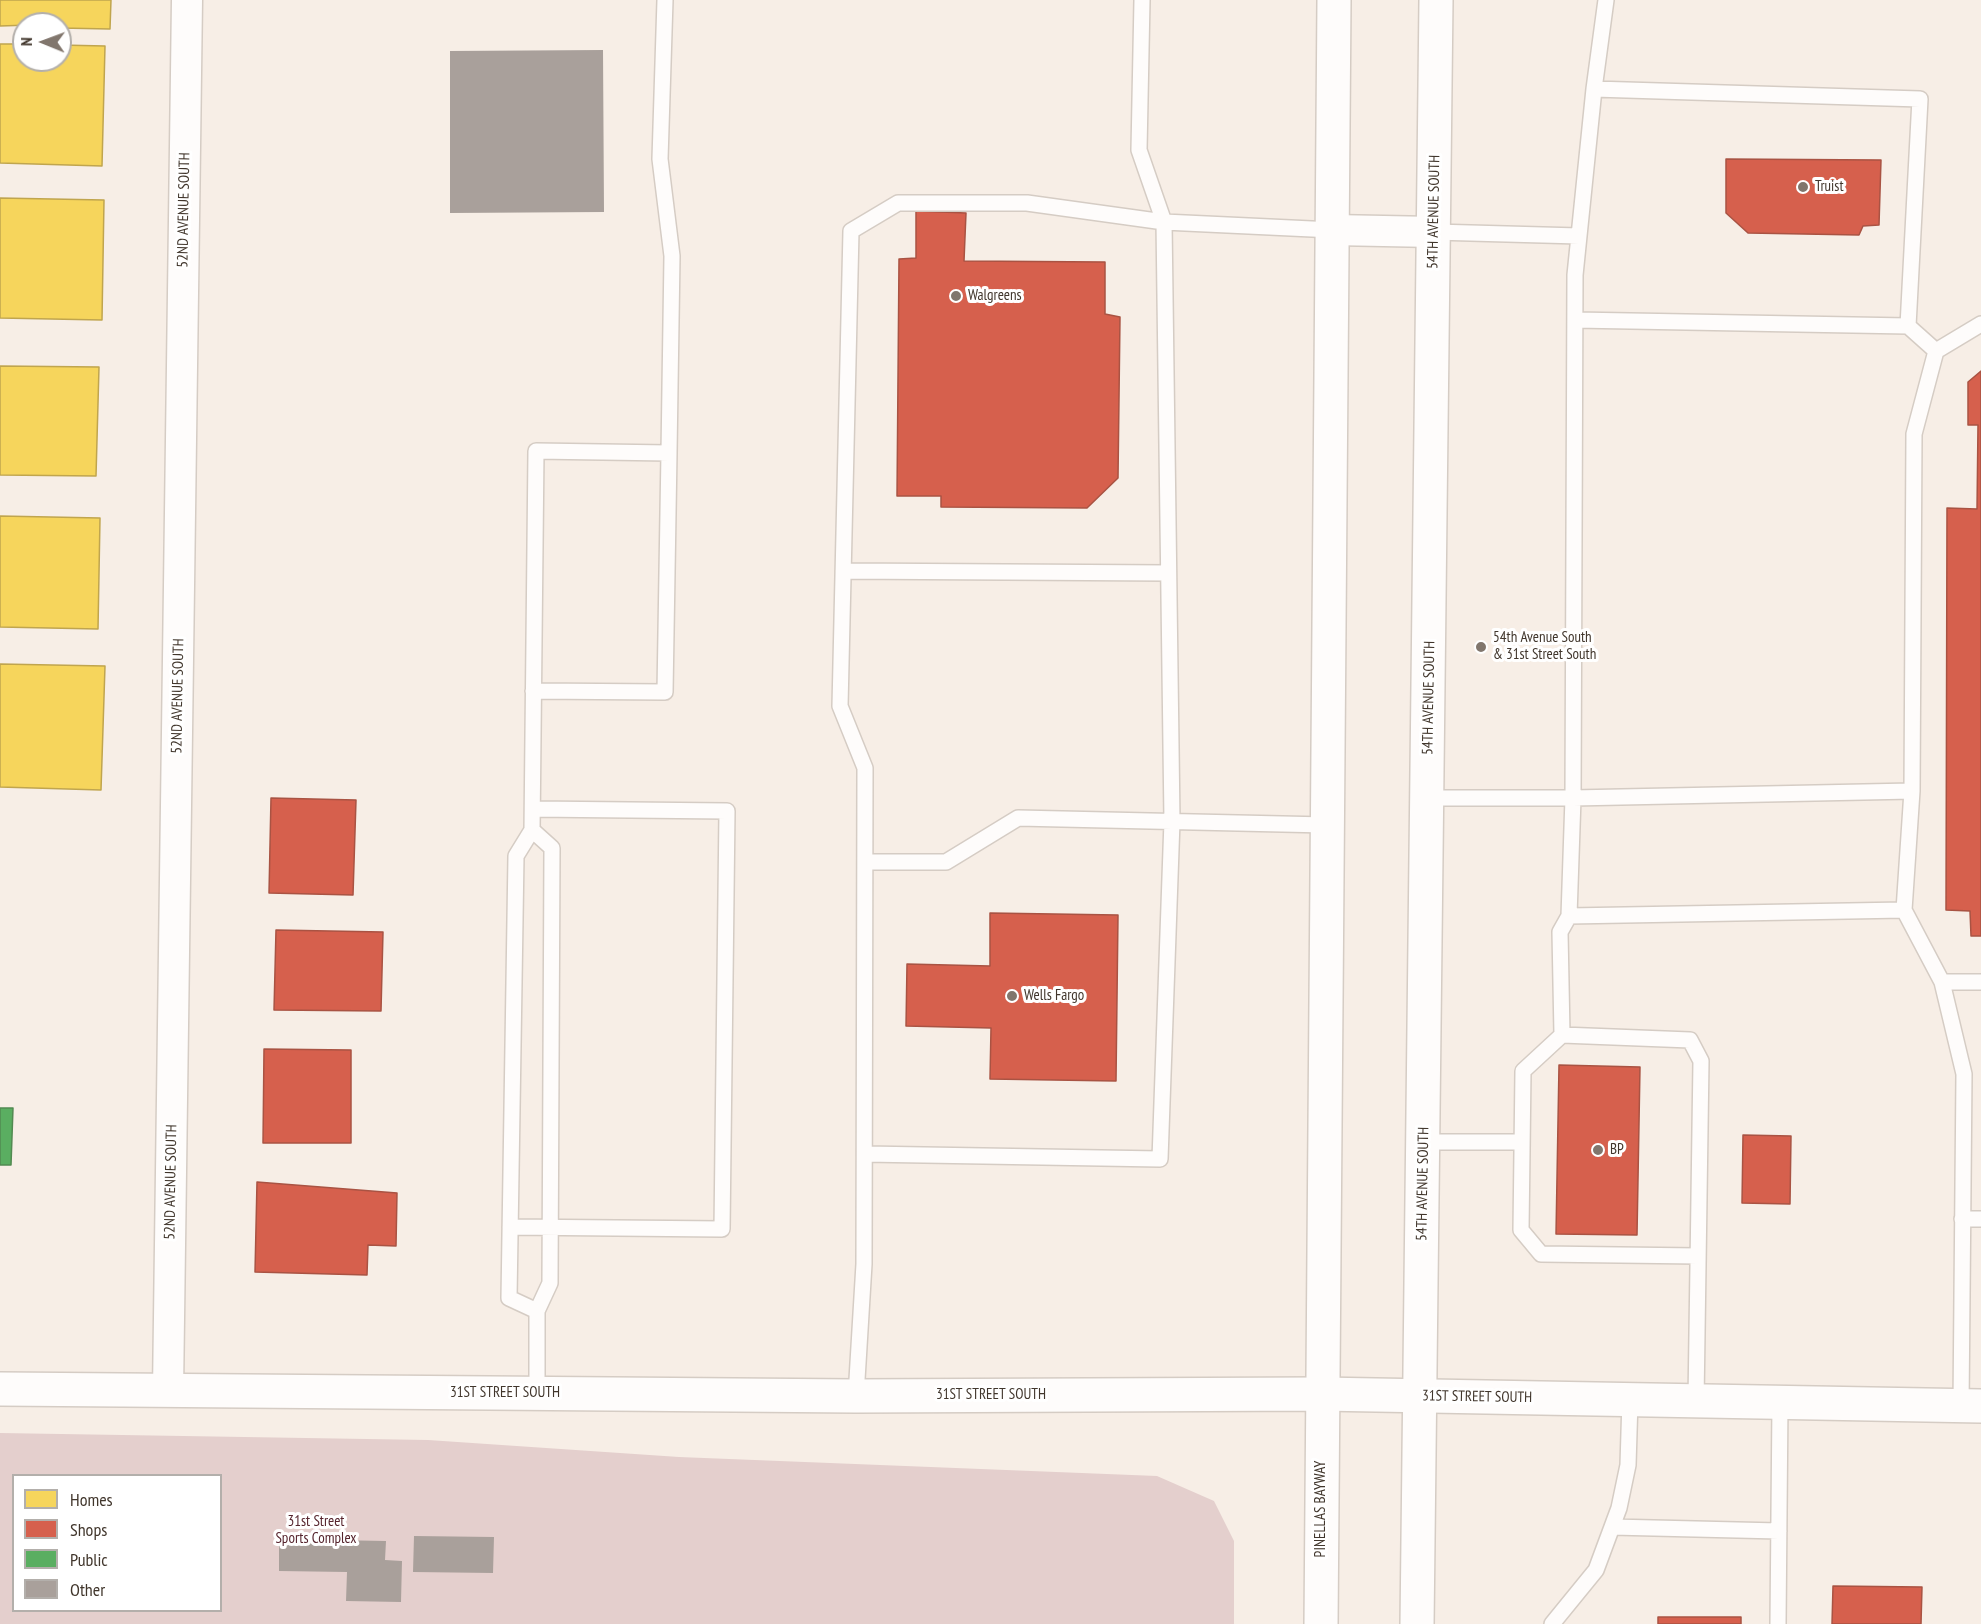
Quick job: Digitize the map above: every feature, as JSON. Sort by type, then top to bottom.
[{"type":"main road","points":[[1321,1394],[1334,0]]},
{"type":"main road","name":"54TH AVENUE SOUTH","points":[[1421,1396],[1436,0]]},
{"type":"main road","name":"31ST STREET SOUTH","points":[[0,1389],[856,1396],[1321,1394],[1971,1406]]},
{"type":"main road","name":"PINELLAS BAYWAY","points":[[1321,1394],[1321,1624]]},
{"type":"main road","points":[[1417,1624],[1421,1396]]},
{"type":"street","name":"52ND AVENUE SOUTH","points":[[168,1391],[187,0]]},
{"type":"street","points":[[1333,230],[1434,232]]},
{"type":"lane","points":[[533,691],[664,692],[672,256],[660,159],[665,0]]},
{"type":"lane","points":[[864,1154],[1160,1160],[1172,821],[1164,222],[1139,150],[1142,0]]},
{"type":"lane","points":[[1562,1035],[1560,932],[1569,916],[1573,798],[1575,320],[1579,236],[1594,89],[1606,0]]},
{"type":"lane","points":[[1594,89],[1920,99],[1908,326]]},
{"type":"lane","points":[[856,1396],[864,1264],[865,768],[840,706],[851,231],[898,203],[1027,203],[1164,222],[1333,230]]},
{"type":"lane","points":[[1434,232],[1579,236]]},
{"type":"lane","points":[[1575,320],[1908,326],[1936,351]]},
{"type":"lane","points":[[1971,1406],[1962,1219],[1964,1074],[1942,982],[1905,910],[1912,791],[1914,434],[1936,351],[1981,324]]},
{"type":"lane","points":[[537,1311],[509,1298],[516,856],[532,830],[533,809],[536,451],[669,453]]},
{"type":"lane","points":[[843,571],[1168,573]]},
{"type":"lane","points":[[1428,798],[1573,798],[1912,791]]},
{"type":"lane","points":[[510,1227],[722,1229],[727,811],[533,809]]},
{"type":"lane","points":[[866,862],[946,862],[1018,818],[1326,825]]},
{"type":"lane","points":[[532,830],[552,848],[550,1283],[537,1311],[537,1394]]},
{"type":"lane","points":[[1569,916],[1905,910]]},
{"type":"lane","points":[[1942,982],[1981,982]]},
{"type":"lane","points":[[1696,1401],[1701,1061],[1690,1040],[1562,1035],[1523,1071],[1521,1230],[1541,1254],[1698,1256]]},
{"type":"lane","points":[[1424,1142],[1522,1142]]},
{"type":"lane","points":[[1962,1219],[1981,1219]]},
{"type":"lane","points":[[1552,1624],[1596,1570],[1619,1508],[1628,1465],[1630,1400]]},
{"type":"lane","points":[[1778,1624],[1780,1403]]},
{"type":"lane","points":[[1612,1527],[1779,1531]]},
{"type":"green space","name":"31st Street Sports Complex","points":[[0,1433],[428,1440],[679,1457],[1157,1476],[1214,1501],[1234,1541],[1234,1624],[0,1624]]},
{"type":"building: Homes","points":[[0,0],[111,0],[110,29],[72,28],[72,12],[12,12],[12,26],[0,26]]},
{"type":"building: Homes","points":[[0,44],[12,44],[12,72],[72,72],[72,45],[105,46],[102,166],[0,163]]},
{"type":"building: Homes","points":[[0,198],[104,200],[102,320],[0,318]]},
{"type":"building: Homes","points":[[0,366],[99,367],[96,476],[0,475]]},
{"type":"building: Homes","points":[[0,516],[100,518],[98,629],[0,627]]},
{"type":"building: Homes","points":[[0,664],[105,666],[101,790],[0,787]]},
{"type":"building: Shops","name":"Truist","points":[[1726,159],[1881,160],[1879,225],[1863,226],[1859,235],[1748,233],[1726,213]]},
{"type":"building: Shops","name":"Walgreens","points":[[916,211],[966,213],[964,261],[1105,262],[1105,314],[1120,317],[1118,478],[1087,508],[941,507],[941,496],[897,496],[899,259],[916,258]]},
{"type":"building: Shops","points":[[1981,371],[1981,936],[1971,936],[1970,911],[1946,910],[1947,508],[1977,509],[1978,425],[1968,425],[1968,382]]},
{"type":"building: Shops","points":[[271,798],[356,800],[353,895],[269,893]]},
{"type":"building: Shops","name":"Wells Fargo","points":[[990,913],[1118,915],[1116,1081],[990,1079],[991,1028],[906,1026],[907,964],[990,966]]},
{"type":"building: Shops","points":[[276,930],[383,932],[381,1011],[274,1010]]},
{"type":"building: Shops","points":[[264,1049],[351,1050],[351,1143],[263,1143]]},
{"type":"building: Shops","name":"BP","points":[[1559,1065],[1640,1067],[1637,1235],[1556,1234]]},
{"type":"building: Shops","points":[[1743,1135],[1791,1136],[1790,1204],[1742,1203]]},
{"type":"building: Shops","points":[[257,1182],[397,1193],[396,1246],[368,1245],[367,1275],[255,1272]]},
{"type":"building: Shops","points":[[1833,1586],[1922,1587],[1921,1624],[1832,1624]]},
{"type":"building: Shops","points":[[1658,1617],[1741,1617],[1741,1624],[1658,1624]]},
{"type":"building: Public","points":[[0,1108],[13,1108],[11,1165],[0,1165]]},
{"type":"building: Other","points":[[603,50],[604,212],[450,213],[450,51]]},
{"type":"building: Other","points":[[414,1536],[494,1537],[493,1573],[413,1572]]},
{"type":"building: Other","points":[[279,1539],[386,1541],[385,1560],[402,1561],[401,1602],[346,1601],[347,1572],[279,1571]]},
{"type":"place","name":"Truist","points":[[1803,187]]},
{"type":"place","name":"Walgreens","points":[[956,296]]},
{"type":"place","name":"54th Avenue South & 31st Street South","points":[[1481,647]]},
{"type":"place","name":"Wells Fargo","points":[[1012,996]]},
{"type":"place","name":"BP","points":[[1598,1150]]}]
